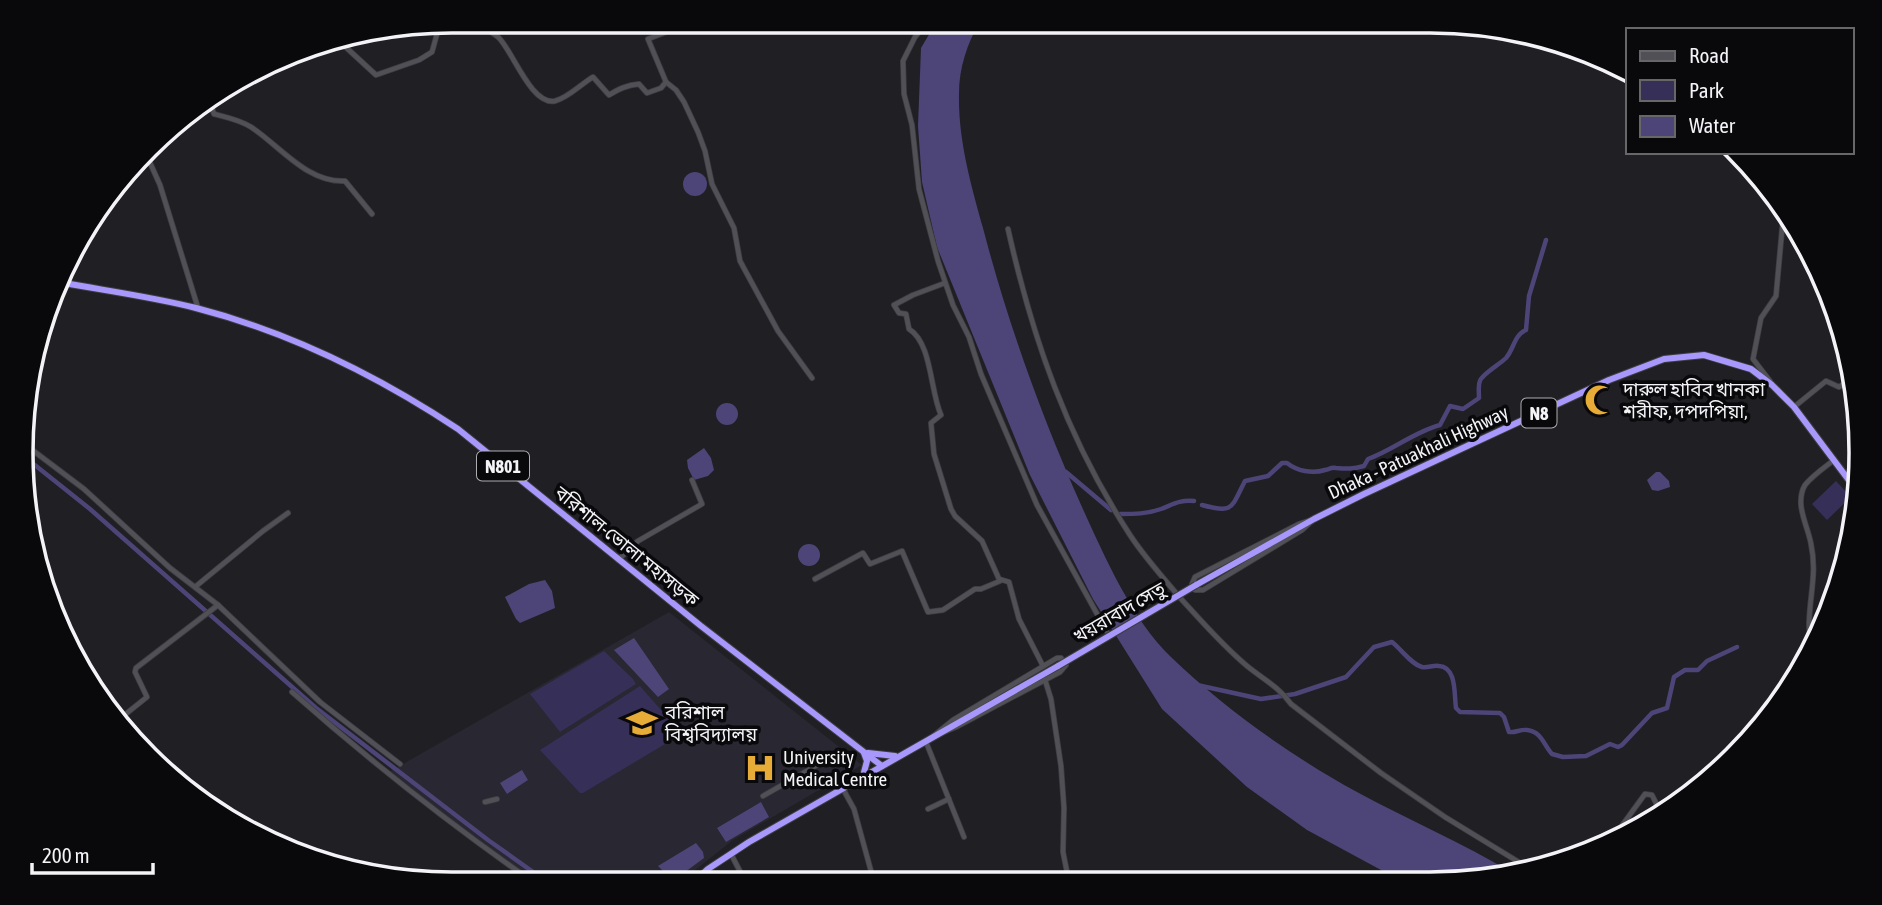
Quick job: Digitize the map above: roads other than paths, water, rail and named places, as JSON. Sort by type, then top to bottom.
[{"type":"highway","name":"বরিশাল-ভোলা মহাসড়ক","points":[[69,284],[198,308],[302,344],[418,402],[458,429],[618,560],[882,766]]},
{"type":"highway","name":"Dhaka - Patuakhali Highway","points":[[1196,585],[1314,519],[1609,380],[1664,359],[1704,355],[1751,369],[1773,385],[1794,407],[1848,479]]},
{"type":"highway","name":"খয়রাবাদ সেতু","points":[[928,739],[1196,585]]},
{"type":"highway","name":"N8","points":[[705,872],[731,853],[928,739]]},
{"type":"highway","points":[[863,752],[898,756]]},
{"type":"highway","points":[[862,777],[867,761],[863,752]]},
{"type":"street","points":[[491,33],[500,38],[524,78],[540,96],[549,101],[557,100],[592,77],[609,95],[620,88],[635,84],[639,84],[647,93],[661,88],[666,82]]},
{"type":"street","points":[[664,33],[648,39],[666,82],[677,90],[698,132],[712,184],[734,228],[740,261],[778,331],[812,378]]},
{"type":"street","points":[[918,33],[903,61],[904,94],[912,125],[919,190],[945,283],[969,337],[984,383],[1037,505],[1107,632]]},
{"type":"street","points":[[346,47],[376,75],[419,60],[432,52],[437,34]]},
{"type":"street","points":[[212,109],[214,114],[249,126],[302,167],[332,182],[345,181],[372,214]]},
{"type":"street","points":[[150,162],[179,241],[198,308]]},
{"type":"street","points":[[1773,385],[1753,359],[1761,318],[1776,296],[1782,227]]},
{"type":"street","points":[[1008,229],[1020,281],[1050,381],[1075,439],[1130,536],[1182,600],[1247,666],[1282,691],[1291,704],[1381,773],[1445,817],[1519,862]]},
{"type":"street","points":[[945,283],[894,305],[899,313],[906,314],[909,329],[916,334],[929,368],[936,404],[941,415],[931,423],[934,454],[951,509],[982,541],[1001,580]]},
{"type":"street","points":[[1794,407],[1826,381],[1839,387],[1843,384]]},
{"type":"street","points":[[33,451],[84,489],[320,702],[400,764]]},
{"type":"street","points":[[1808,634],[1814,569],[1811,544],[1801,510],[1802,497],[1805,486],[1834,460]]},
{"type":"street","points":[[618,560],[638,541],[702,504],[692,480]]},
{"type":"street","points":[[195,587],[288,513]]},
{"type":"street","points":[[1314,519],[1302,530],[1203,590],[1195,590],[1192,584],[1195,577],[1314,519]]},
{"type":"street","points":[[815,579],[863,553],[870,564],[902,551],[928,612],[943,610],[975,589],[1001,580],[1009,582],[1019,619],[1043,666]]},
{"type":"street","points":[[125,714],[147,697],[135,672],[136,668],[216,606]]},
{"type":"street","points":[[1057,658],[1061,658],[1066,665],[1060,672],[928,739],[953,720],[1057,658]]},
{"type":"street","points":[[1045,680],[1051,699],[1060,766],[1064,808],[1063,852],[1067,872]]},
{"type":"street","points":[[292,692],[363,754],[519,872]]},
{"type":"street","points":[[928,739],[964,837]]},
{"type":"street","points":[[764,796],[826,760]]},
{"type":"street","points":[[843,788],[853,809],[871,872]]},
{"type":"street","points":[[1622,825],[1645,794],[1652,795],[1657,804]]},
{"type":"street","points":[[485,802],[497,799]]},
{"type":"street","points":[[928,808],[949,799]]},
{"type":"street","points":[[731,853],[740,872]]},
{"type":"water","points":[[930,33],[974,33],[960,75],[959,111],[963,145],[978,212],[1015,335],[1053,439],[1110,566],[1144,625],[1171,657],[1192,676],[1236,713],[1283,747],[1357,792],[1499,866],[1457,871],[1381,870],[1307,830],[1247,787],[1162,709],[1093,599],[1030,475],[937,247],[922,182],[918,126],[921,48]]},
{"type":"water","points":[[695,172],[704,175],[707,184],[704,193],[695,196],[686,193],[683,184],[686,175]]},
{"type":"water","points":[[727,403],[735,406],[738,414],[735,422],[727,425],[719,422],[716,414],[719,406]]},
{"type":"water","points":[[704,448],[711,458],[714,470],[708,476],[694,480],[687,460]]},
{"type":"water","points":[[1660,472],[1669,481],[1670,487],[1652,490],[1647,480]]},
{"type":"water","points":[[809,544],[817,547],[820,555],[817,563],[809,566],[801,563],[798,555],[801,547]]},
{"type":"water","points":[[545,580],[552,591],[555,608],[520,623],[505,597],[529,584]]},
{"type":"water","points":[[634,638],[669,689],[658,697],[614,650]]},
{"type":"water","points":[[522,770],[528,780],[507,794],[500,783]]},
{"type":"water","points":[[761,802],[769,817],[726,842],[717,828]]},
{"type":"water","points":[[696,843],[703,852],[704,858],[685,872],[664,872],[658,866]]},
{"type":"waterway","points":[[1202,505],[1220,509],[1230,506],[1245,481],[1268,476],[1282,463],[1310,472],[1364,466],[1368,459],[1440,425],[1450,406],[1463,409],[1479,398],[1481,379],[1506,358],[1519,335],[1526,330],[1529,296],[1546,240]]},
{"type":"waterway","points":[[33,464],[90,509],[316,708],[533,872]]},
{"type":"waterway","points":[[1066,472],[1111,510]]},
{"type":"waterway","points":[[1120,514],[1151,512],[1180,502],[1194,501]]},
{"type":"waterway","points":[[1197,685],[1261,699],[1295,694],[1346,677],[1374,647],[1392,642],[1418,665],[1439,666],[1449,671],[1454,682],[1456,708],[1460,712],[1500,713],[1509,732],[1525,730],[1536,733],[1552,754],[1563,757],[1586,756],[1610,744],[1618,747],[1622,745],[1652,713],[1667,708],[1674,677],[1685,670],[1698,670],[1707,661],[1737,647]]},
{"type":"place","name":"দারুল হাবিব খানকা শরীফ, দপদপিয়া,","points":[[1600,400]]},
{"type":"place","name":"বরিশাল বিশ্ববিদ্যালয়","points":[[642,723]]},
{"type":"place","name":"University Medical Centre","points":[[760,768]]}]
